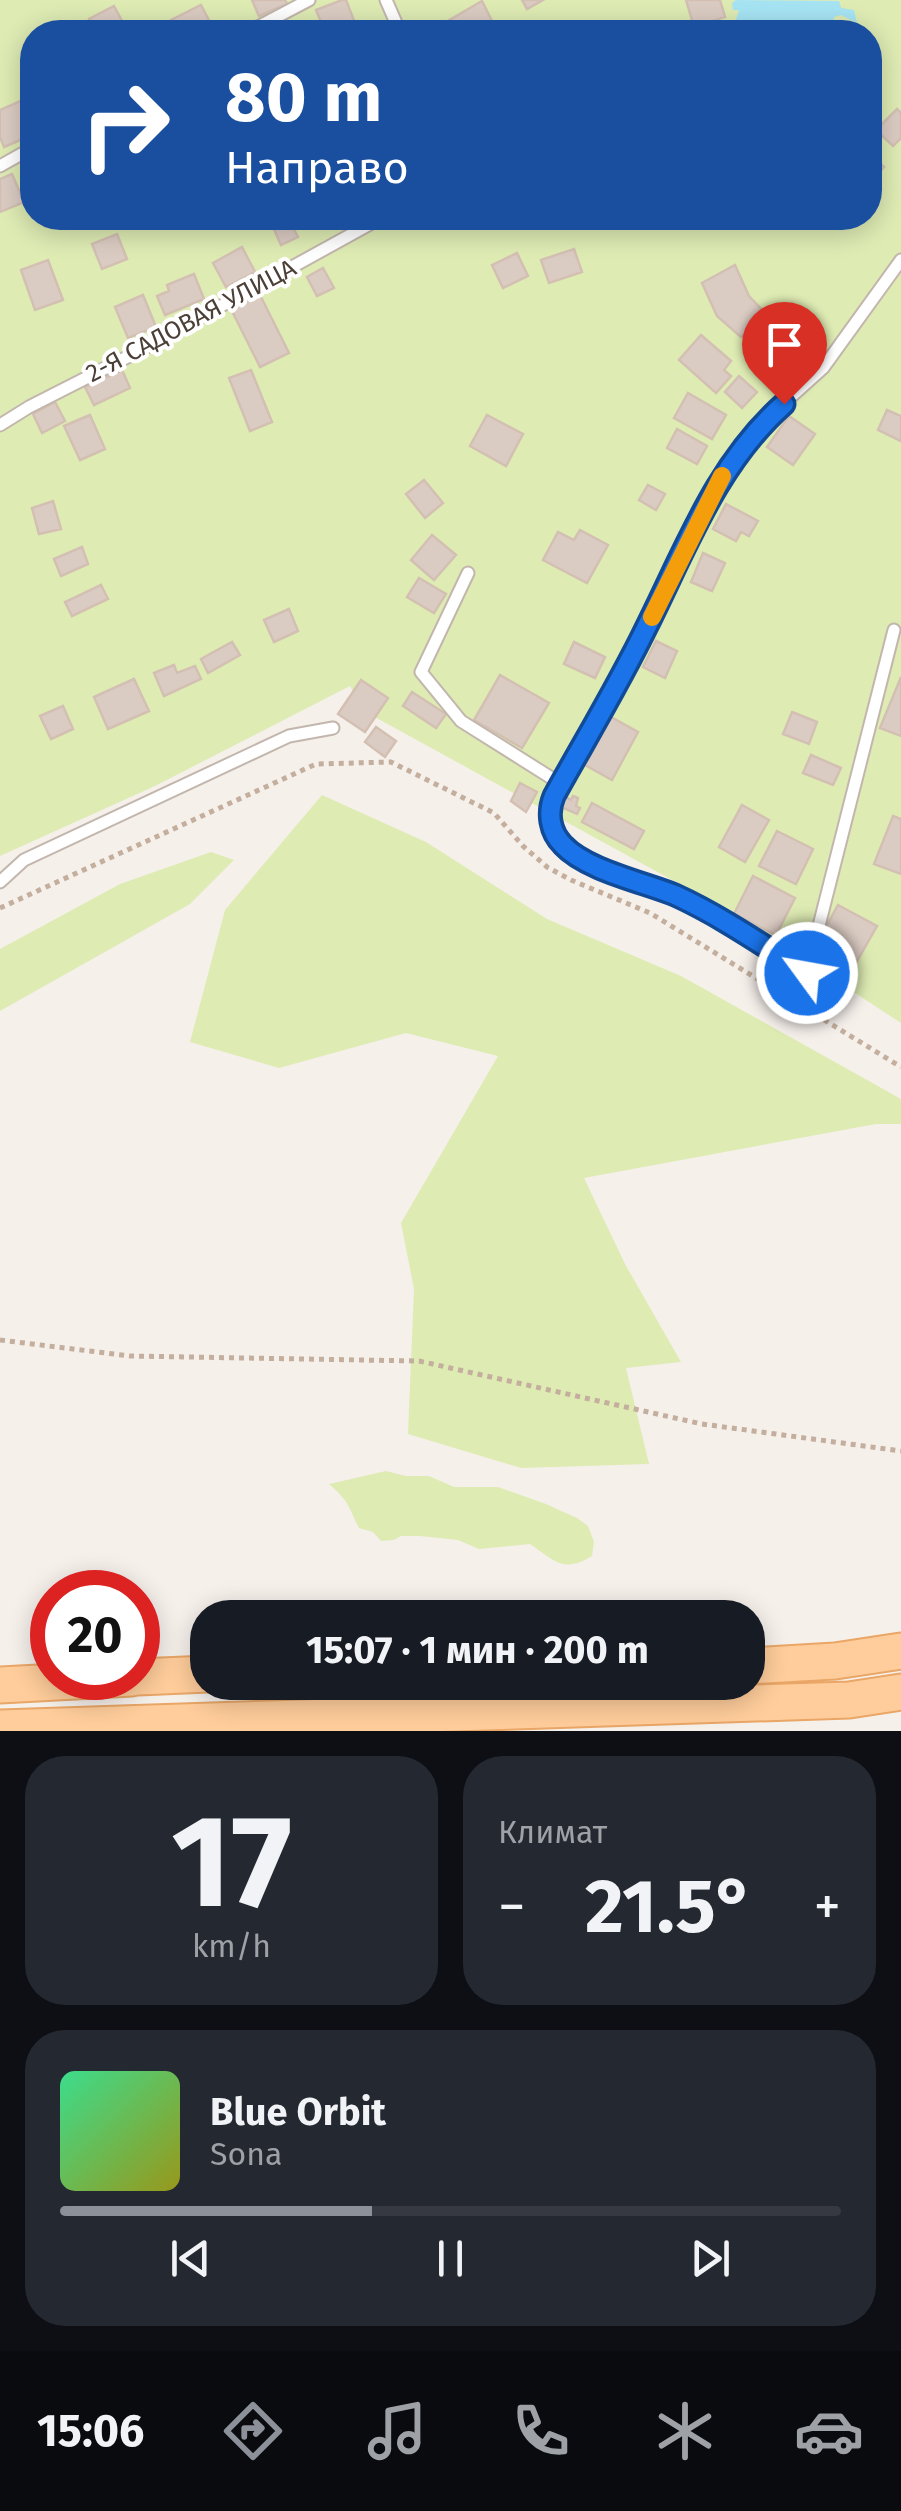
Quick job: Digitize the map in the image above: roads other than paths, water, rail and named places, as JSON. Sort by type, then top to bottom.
[{"type":"main road","points":[[765,1665],[901,1652]]},
{"type":"main road","points":[[160,1676],[190,1675]]},
{"type":"main road","points":[[0,1685],[30,1683]]},
{"type":"main road","points":[[0,1728],[849,1700],[901,1692]]},
{"type":"lane","points":[[271,20],[309,0]]},
{"type":"lane","name":"2-Я САДОВАЯ УЛИЦА","points":[[0,425],[359,230]]},
{"type":"lane","points":[[894,630],[807,973],[676,896],[588,862],[570,852],[555,834],[550,816],[552,801],[640,640],[724,472],[773,413],[823,368],[901,260]]},
{"type":"lane","points":[[468,573],[421,672],[460,722],[561,784]]},
{"type":"lane","points":[[0,882],[24,860],[289,736],[333,728]]},
{"type":"water","points":[[839,1],[841,8],[854,10],[856,20],[841,15],[834,20],[736,20],[739,10],[733,10],[732,3]]}]
